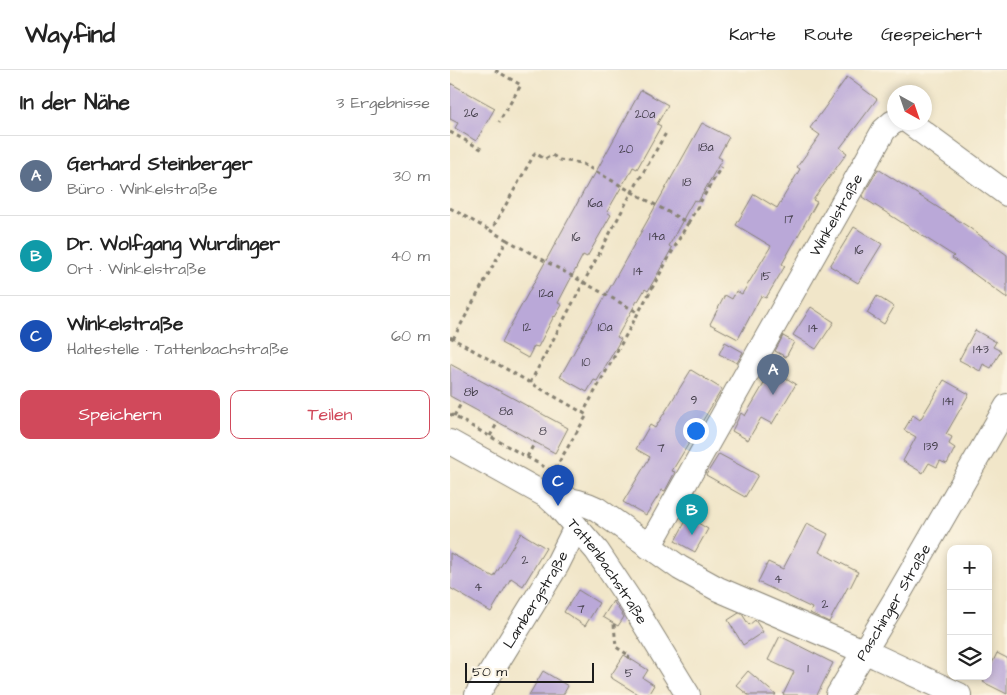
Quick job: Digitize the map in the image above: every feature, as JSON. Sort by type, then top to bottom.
[{"type":"street","name":"Winkelstraße","points":[[648,546],[887,127]]},
{"type":"street","points":[[920,130],[1007,194]]},
{"type":"street","name":"Paschinger Straße","points":[[838,695],[1007,406]]},
{"type":"street","name":"Tattenbachstraße","points":[[450,442],[547,496],[558,506],[597,551],[633,605],[688,695]]},
{"type":"street","points":[[547,496],[567,498],[597,509],[680,568],[718,589],[959,695]]},
{"type":"street","name":"Lambergstraße","points":[[477,695],[557,565],[576,527]]},
{"type":"path","points":[[496,70],[521,85],[499,122]]},
{"type":"path","points":[[450,132],[483,150]]},
{"type":"path","points":[[530,383],[632,192],[666,133]]},
{"type":"path","points":[[492,231],[535,152],[545,158],[552,155],[560,160],[580,163],[688,223]]},
{"type":"path","points":[[583,413],[721,166]]},
{"type":"path","points":[[450,208],[639,313]]},
{"type":"path","points":[[507,240],[452,338],[587,415],[554,472]]},
{"type":"path","points":[[454,416],[462,402]]},
{"type":"path","points":[[450,414],[560,475]]},
{"type":"path","points":[[490,436],[498,422]]},
{"type":"path","points":[[527,457],[535,442]]},
{"type":"path","points":[[614,624],[616,647],[630,656],[628,658]]},
{"type":"building","points":[[847,77],[877,99],[840,148],[847,153],[813,200],[817,202],[782,264],[785,266],[766,298],[761,296],[738,339],[710,324],[725,295],[732,299],[736,291],[742,294],[771,246],[736,225],[754,194],[777,208],[800,169],[797,167],[820,135],[810,128]]},
{"type":"building","points":[[450,83],[495,108],[476,141],[455,128],[458,123],[450,119]]},
{"type":"building","points":[[641,90],[668,105],[657,124],[661,126],[637,169],[633,167],[607,212],[611,215],[587,257],[583,255],[558,303],[562,305],[538,347],[534,346],[528,358],[501,343]]},
{"type":"building","points":[[702,123],[729,137],[718,157],[722,159],[698,202],[694,200],[687,212],[669,246],[672,248],[648,291],[645,289],[637,301],[617,337],[621,339],[597,381],[594,380],[587,392],[560,377]]},
{"type":"building","points":[[878,169],[967,226],[1007,255],[1007,298],[952,258],[954,256],[862,197]]},
{"type":"building","points":[[854,227],[882,244],[858,283],[830,266]]},
{"type":"building","points":[[877,296],[894,307],[884,324],[867,313]]},
{"type":"building","points":[[811,307],[834,322],[816,349],[793,335]]},
{"type":"building","points":[[975,330],[996,342],[993,347],[1001,351],[991,368],[983,364],[980,371],[959,360]]},
{"type":"building","points":[[783,336],[794,342],[786,357],[775,351]]},
{"type":"building","points":[[725,342],[743,352],[737,363],[719,354]]},
{"type":"building","points":[[450,364],[568,428],[555,453],[450,396]]},
{"type":"building","points":[[691,370],[722,389],[672,471],[675,472],[665,491],[662,490],[646,515],[623,502],[650,457],[636,449],[650,425],[655,428]]},
{"type":"building","points":[[772,370],[796,384],[772,424],[761,418],[748,440],[732,431],[741,413],[745,416]]},
{"type":"building","points":[[944,380],[969,394],[946,434],[952,437],[949,444],[955,448],[947,464],[940,461],[937,467],[929,463],[923,473],[903,461],[916,437],[904,430],[913,415],[920,420]]},
{"type":"building","points":[[719,454],[758,475],[745,497],[706,475]]},
{"type":"building","points":[[688,517],[708,529],[695,552],[675,541]]},
{"type":"building","points":[[807,523],[828,534],[819,552],[858,572],[829,622],[810,613],[812,608],[758,582],[768,562],[783,569]]},
{"type":"building","points":[[521,533],[546,548],[523,586],[511,578],[491,612],[450,588],[450,553],[494,577]]},
{"type":"building","points":[[578,590],[599,603],[585,626],[564,612]]},
{"type":"building","points":[[613,601],[624,617],[618,626],[603,617]]},
{"type":"building","points":[[739,613],[742,614],[749,625],[755,620],[763,632],[743,645],[728,620]]},
{"type":"building","points":[[780,636],[833,663],[817,695],[783,695],[794,672],[768,660]]},
{"type":"building","points":[[997,653],[1007,658],[1007,694],[983,682],[984,680],[992,680],[992,664]]},
{"type":"building","points":[[624,655],[648,670],[643,678],[654,685],[648,695],[639,695],[610,677]]},
{"type":"building","points":[[543,671],[568,686],[563,695],[529,695]]},
{"type":"building","points":[[748,671],[776,695],[748,695],[736,685]]},
{"type":"place","name":"Gerhard Steinberger","points":[[773,395]]},
{"type":"place","name":"Winkelstraße","points":[[558,506]]},
{"type":"place","name":"Dr. Wolfgang Wurdinger","points":[[692,535]]}]
